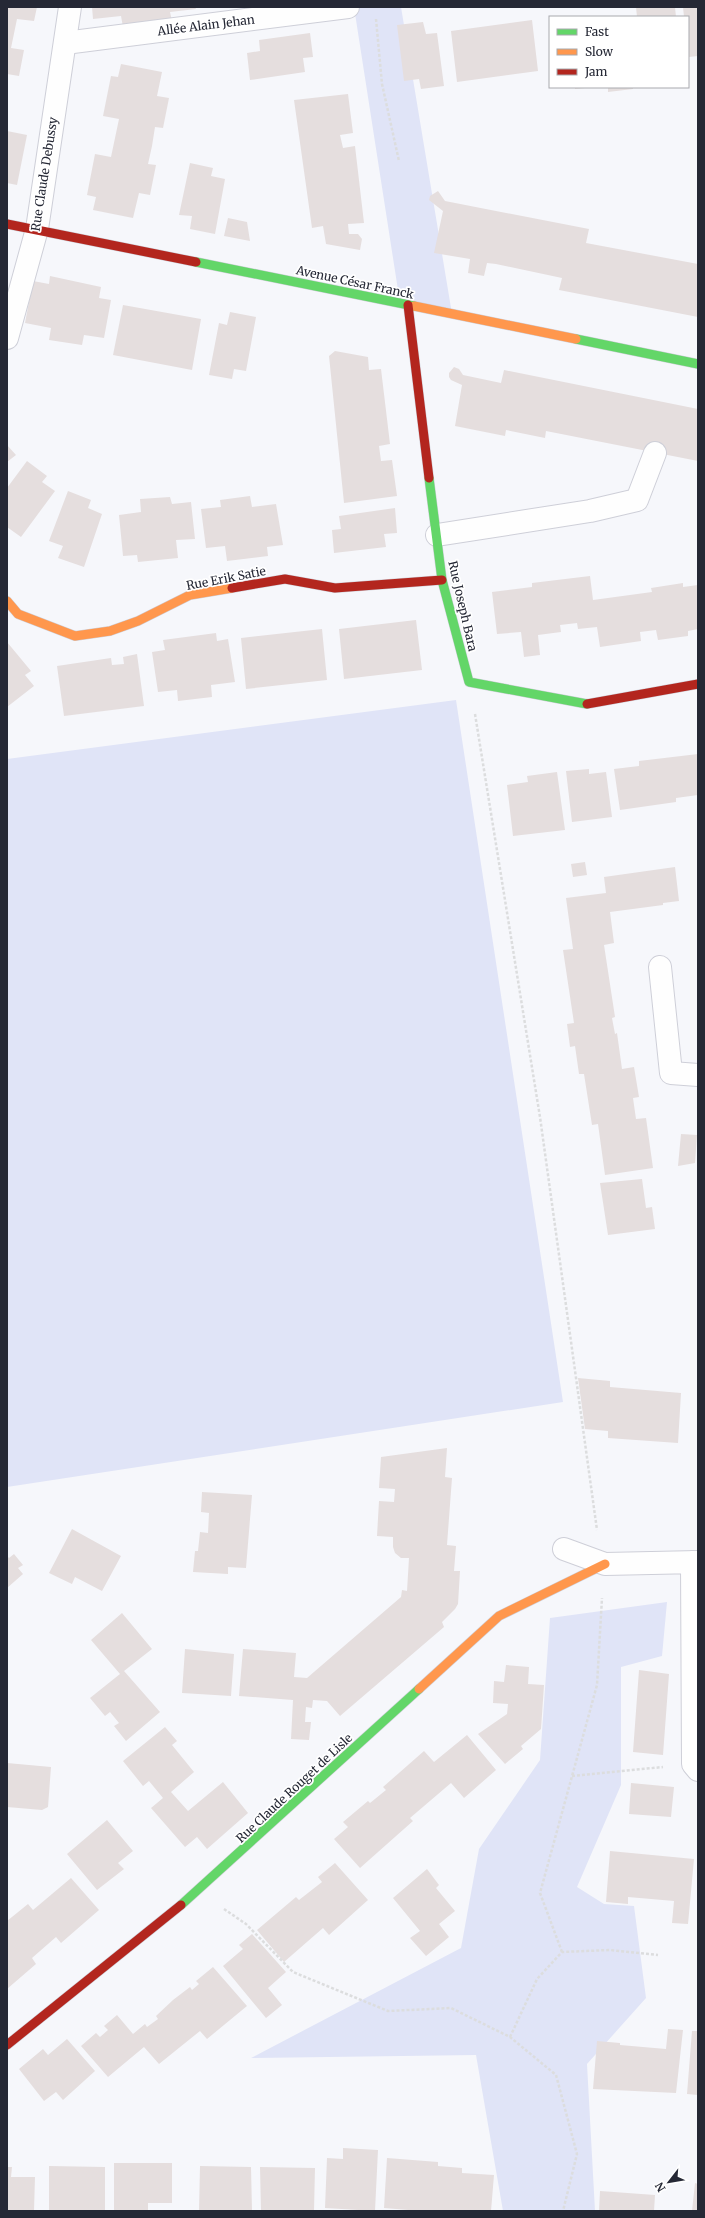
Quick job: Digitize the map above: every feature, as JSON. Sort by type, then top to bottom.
[{"type":"street","name":"Rue Claude Debussy","points":[[7,338],[36,229],[70,7]]},
{"type":"street","name":"Allée Alain Jehan","points":[[65,42],[348,7]]},
{"type":"street","name":"Avenue César Franck","points":[[7,224],[698,364]]},
{"type":"street","name":"Rue Joseph Bara","points":[[408,305],[442,580],[470,682]]},
{"type":"street","points":[[436,535],[590,511],[637,500],[655,453]]},
{"type":"street","name":"Rue Erik Satie","points":[[7,601],[18,614],[76,636],[110,631],[138,621],[190,595],[285,579],[335,588],[442,580]]},
{"type":"street","points":[[470,682],[590,704],[698,684]]},
{"type":"street","points":[[660,967],[671,1072],[698,1075]]},
{"type":"street","points":[[564,1549],[604,1564],[695,1562],[696,1767]]},
{"type":"street","name":"Rue Claude Rouget de Lisle","points":[[7,2045],[199,1891],[499,1616],[604,1564]]},
{"type":"path","points":[[375,15],[382,84],[399,161]]},
{"type":"path","points":[[470,682],[540,1117],[595,1519],[604,1564],[597,1685],[540,1893],[562,1952]]},
{"type":"path","points":[[572,1776],[696,1767]]},
{"type":"path","points":[[199,1891],[246,1924],[293,1972],[388,2011],[451,2008],[510,2037],[556,2075],[577,2154],[563,2211]]},
{"type":"path","points":[[510,2037],[537,1980],[562,1952],[610,1950],[658,1955]]},
{"type":"shaded area","points":[[354,7],[401,7],[452,314],[400,303]]},
{"type":"shaded area","points":[[456,700],[563,1402],[7,1487],[7,759]]},
{"type":"shaded area","points":[[667,1602],[662,1656],[621,1667],[621,1785],[577,1887],[604,1904],[634,1906],[646,1998],[587,2064],[595,2211],[503,2211],[476,2055],[251,2058],[461,1948],[479,1849],[540,1760],[550,1618]]},
{"type":"building","points":[[7,7],[37,7],[34,21],[17,19],[11,48],[24,50],[19,76],[7,74]]},
{"type":"building","points":[[92,7],[195,7],[196,9],[170,12],[172,21],[123,27],[121,16],[93,19]]},
{"type":"building","points":[[636,7],[675,7],[676,16],[637,16]]},
{"type":"building","points":[[683,7],[698,7],[698,56],[689,57],[689,16],[684,16]]},
{"type":"building","points":[[532,20],[538,71],[457,82],[451,31]]},
{"type":"building","points":[[423,22],[426,34],[437,33],[444,86],[421,89],[419,79],[404,81],[397,25]]},
{"type":"building","points":[[310,33],[313,57],[303,58],[305,72],[250,80],[247,53],[260,51],[259,40]]},
{"type":"building","points":[[121,64],[162,72],[157,96],[169,98],[163,128],[155,127],[148,164],[156,165],[150,195],[139,193],[133,218],[93,210],[96,197],[87,195],[95,154],[111,157],[119,119],[103,116],[111,76],[118,77]]},
{"type":"building","points":[[608,88],[633,88],[633,89],[608,92]]},
{"type":"building","points":[[348,94],[353,133],[340,135],[343,148],[355,146],[364,223],[348,224],[349,234],[358,234],[362,239],[360,250],[326,244],[323,226],[312,228],[294,100]]},
{"type":"building","points":[[7,131],[27,135],[17,185],[7,183]]},
{"type":"building","points":[[190,163],[213,168],[211,176],[225,179],[215,234],[190,229],[192,216],[179,215]]},
{"type":"building","points":[[438,191],[445,201],[589,229],[586,243],[698,264],[698,317],[559,290],[562,278],[496,264],[487,263],[484,276],[468,273],[470,259],[434,253],[443,211],[429,200],[430,196]]},
{"type":"building","points":[[228,218],[247,222],[250,241],[224,236]]},
{"type":"building","points":[[50,276],[101,287],[99,298],[111,300],[104,338],[84,335],[82,345],[49,340],[51,328],[25,323],[33,281],[49,284]]},
{"type":"building","points":[[123,305],[201,319],[192,370],[113,355]]},
{"type":"building","points":[[230,312],[256,317],[246,371],[234,369],[232,379],[209,375],[219,323],[227,325]]},
{"type":"building","points":[[335,351],[368,357],[369,370],[381,369],[390,444],[379,446],[381,461],[392,460],[397,496],[344,503],[329,356]]},
{"type":"building","points":[[454,367],[459,369],[463,375],[501,383],[504,370],[698,409],[698,461],[546,431],[545,438],[506,430],[505,436],[455,426],[462,385],[451,380],[449,377],[449,373]]},
{"type":"building","points":[[7,445],[16,455],[7,462]]},
{"type":"building","points":[[27,461],[47,476],[42,482],[55,491],[21,537],[7,527],[7,488]]},
{"type":"building","points":[[68,491],[91,500],[88,508],[102,514],[84,567],[58,558],[63,546],[49,541]]},
{"type":"building","points":[[250,496],[252,507],[276,504],[283,545],[267,547],[268,556],[227,561],[225,546],[206,548],[201,509],[221,507],[220,500]]},
{"type":"building","points":[[170,497],[172,504],[191,502],[195,539],[176,540],[178,558],[138,562],[137,555],[123,556],[119,515],[141,512],[140,499]]},
{"type":"building","points":[[395,508],[397,533],[384,534],[386,547],[334,553],[332,530],[341,529],[339,516]]},
{"type":"building","points":[[590,576],[593,600],[652,592],[651,588],[683,583],[683,587],[698,585],[698,629],[688,631],[688,636],[658,640],[656,630],[640,632],[641,641],[600,647],[597,627],[578,629],[577,623],[560,625],[561,632],[538,635],[540,655],[524,657],[521,632],[497,634],[492,592],[532,587],[532,583]]},
{"type":"building","points":[[416,620],[422,670],[344,679],[339,629]]},
{"type":"building","points":[[322,629],[327,680],[246,689],[241,638]]},
{"type":"building","points":[[216,633],[217,641],[228,639],[235,682],[211,685],[212,697],[178,701],[177,690],[158,692],[152,652],[165,650],[163,640]]},
{"type":"building","points":[[7,642],[31,671],[25,675],[34,686],[7,707]]},
{"type":"building","points":[[137,654],[144,706],[64,716],[57,666],[111,658],[112,665],[124,664],[123,657]]},
{"type":"building","points":[[698,754],[698,795],[676,798],[676,802],[620,810],[614,769],[639,766],[639,761]]},
{"type":"building","points":[[589,769],[589,774],[606,772],[612,817],[572,822],[566,771]]},
{"type":"building","points":[[557,772],[565,830],[513,836],[507,785],[528,782],[527,776]]},
{"type":"building","points":[[585,862],[587,875],[573,877],[571,864]]},
{"type":"building","points":[[675,867],[679,901],[663,903],[663,905],[610,912],[614,943],[604,945],[615,1017],[612,1018],[615,1034],[617,1033],[622,1069],[634,1067],[639,1097],[633,1098],[636,1119],[646,1118],[653,1168],[605,1175],[598,1124],[592,1125],[584,1074],[579,1074],[575,1046],[570,1047],[567,1024],[574,1023],[563,950],[573,949],[566,898],[606,893],[604,877]]},
{"type":"building","points":[[681,1134],[697,1135],[695,1163],[678,1166]]},
{"type":"building","points":[[642,1179],[646,1208],[652,1207],[655,1229],[608,1235],[600,1183]]},
{"type":"building","points":[[578,1378],[610,1381],[610,1387],[681,1393],[678,1443],[608,1438],[608,1431],[585,1429]]},
{"type":"building","points":[[447,1448],[445,1477],[452,1478],[447,1545],[456,1546],[454,1571],[460,1571],[458,1604],[442,1622],[444,1627],[340,1716],[327,1701],[313,1700],[312,1708],[306,1707],[305,1722],[311,1722],[309,1740],[291,1739],[293,1700],[239,1696],[243,1649],[296,1653],[294,1677],[307,1678],[401,1597],[402,1590],[407,1591],[409,1558],[401,1558],[395,1553],[393,1547],[393,1537],[377,1536],[379,1501],[394,1502],[395,1489],[379,1488],[381,1457]]},
{"type":"building","points":[[202,1492],[252,1495],[246,1568],[228,1567],[228,1574],[193,1572],[195,1551],[198,1551],[200,1532],[208,1533],[209,1513],[201,1512]]},
{"type":"building","points":[[72,1529],[121,1556],[102,1591],[75,1577],[72,1584],[49,1573]]},
{"type":"building","points":[[14,1554],[23,1565],[18,1568],[23,1574],[7,1588],[7,1556],[9,1558]]},
{"type":"building","points":[[122,1613],[152,1649],[124,1671],[160,1712],[126,1741],[114,1726],[119,1723],[110,1712],[105,1716],[90,1698],[120,1674],[91,1640]]},
{"type":"building","points":[[185,1649],[234,1654],[231,1696],[182,1693]]},
{"type":"building","points":[[506,1665],[529,1667],[528,1684],[544,1685],[541,1729],[521,1746],[523,1749],[505,1764],[478,1734],[507,1714],[508,1704],[493,1703],[494,1681],[504,1682]]},
{"type":"building","points":[[639,1670],[669,1674],[663,1755],[633,1752]]},
{"type":"building","points":[[165,1727],[177,1741],[172,1745],[194,1772],[171,1792],[188,1811],[223,1782],[248,1813],[207,1849],[197,1837],[185,1847],[151,1808],[163,1798],[149,1781],[143,1786],[123,1761]]},
{"type":"building","points":[[467,1735],[496,1770],[464,1798],[451,1783],[410,1818],[413,1821],[360,1868],[334,1839],[348,1827],[343,1822],[368,1801],[370,1803],[386,1790],[383,1787],[424,1751],[434,1762]]},
{"type":"building","points":[[7,1763],[51,1767],[48,1807],[42,1810],[7,1807]]},
{"type":"building","points":[[631,1783],[674,1787],[671,1817],[629,1814]]},
{"type":"building","points":[[107,1820],[133,1851],[118,1863],[124,1869],[97,1890],[67,1854]]},
{"type":"building","points":[[610,1851],[694,1859],[688,1924],[672,1923],[674,1901],[628,1897],[628,1904],[606,1902]]},
{"type":"building","points":[[335,1863],[368,1900],[329,1935],[323,1928],[284,1962],[257,1930],[296,1897],[299,1900],[322,1882],[318,1877]]},
{"type":"building","points":[[427,1869],[439,1885],[436,1888],[455,1911],[439,1924],[449,1937],[426,1956],[410,1938],[420,1931],[393,1898]]},
{"type":"building","points":[[71,1878],[99,1910],[61,1943],[56,1937],[32,1958],[36,1964],[7,1989],[7,1921],[28,1904],[33,1910]]},
{"type":"building","points":[[252,1934],[286,1972],[268,1988],[282,2005],[266,2018],[223,1966],[243,1949],[239,1945]]},
{"type":"building","points":[[213,1967],[247,2006],[207,2039],[200,2031],[159,2064],[144,2047],[108,2077],[81,2046],[96,2033],[100,2037],[108,2030],[104,2026],[117,2015],[133,2034],[145,2024],[147,2027],[158,2019],[156,2016],[173,2000],[190,1987],[192,1990],[199,1984],[196,1981]]},
{"type":"building","points":[[668,2029],[683,2030],[676,2093],[593,2089],[597,2041],[620,2043],[620,2045],[666,2049]]},
{"type":"building","points":[[692,2031],[698,2031],[698,2095],[687,2094]]},
{"type":"building","points":[[67,2039],[95,2071],[63,2100],[56,2092],[44,2101],[19,2069],[43,2049],[48,2055]]},
{"type":"building","points":[[343,2148],[378,2150],[375,2211],[325,2208],[327,2158],[343,2159]]},
{"type":"building","points":[[387,2158],[438,2162],[438,2166],[462,2168],[462,2173],[494,2175],[491,2211],[420,2211],[384,2208]]},
{"type":"building","points":[[114,2163],[172,2163],[172,2203],[148,2203],[148,2210],[114,2210]]},
{"type":"building","points":[[49,2166],[105,2167],[105,2211],[49,2211]]},
{"type":"building","points":[[200,2166],[251,2167],[252,2211],[199,2211]]},
{"type":"building","points":[[7,2167],[12,2167],[11,2177],[35,2177],[34,2211],[7,2211]]},
{"type":"building","points":[[260,2167],[315,2168],[314,2211],[261,2211]]},
{"type":"building","points":[[695,2183],[698,2184],[698,2211],[692,2211]]},
{"type":"building","points":[[600,2191],[655,2195],[654,2211],[599,2211]]},
{"type":"traffic: fast","points":[[196,262],[414,306]]},
{"type":"traffic: fast","points":[[576,339],[698,364]]},
{"type":"traffic: fast","points":[[429,478],[442,580],[469,682],[587,704]]},
{"type":"traffic: fast","points":[[181,1905],[419,1689]]},
{"type":"traffic: slow","points":[[414,306],[576,339]]},
{"type":"traffic: slow","points":[[7,601],[18,614],[75,636],[110,631],[138,621],[190,595],[232,588]]},
{"type":"traffic: slow","points":[[419,1689],[499,1616],[605,1564]]},
{"type":"traffic: jam","points":[[7,224],[196,262]]},
{"type":"traffic: jam","points":[[408,305],[429,478]]},
{"type":"traffic: jam","points":[[232,588],[285,579],[335,588],[442,580]]},
{"type":"traffic: jam","points":[[587,704],[698,684]]},
{"type":"traffic: jam","points":[[7,2045],[181,1905]]}]
